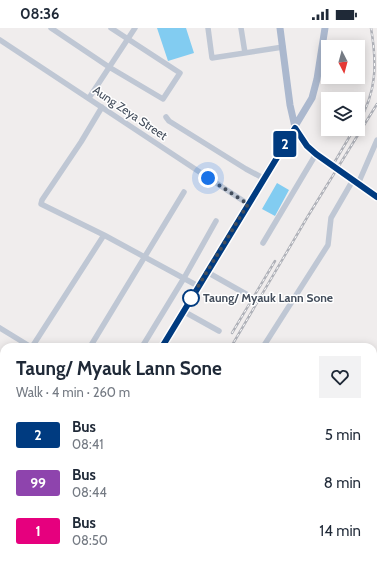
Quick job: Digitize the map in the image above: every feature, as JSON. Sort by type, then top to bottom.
[{"type":"main road","points":[[280,28],[290,106],[295,128],[307,146],[316,154],[377,197]]},
{"type":"main road","points":[[164,343],[312,98],[317,79],[325,28]]},
{"type":"main road","points":[[290,106],[298,110],[307,107]]},
{"type":"street","points":[[51,28],[108,67],[162,99],[180,74],[179,72],[111,28]]},
{"type":"street","points":[[89,98],[135,28]]},
{"type":"street","points":[[208,28],[212,58],[283,47]]},
{"type":"street","points":[[241,28],[245,53]]},
{"type":"street","name":"Aung Zeya Street","points":[[0,40],[248,204]]},
{"type":"street","points":[[102,107],[41,204],[104,235],[198,286]]},
{"type":"street","points":[[166,117],[246,170],[263,178]]},
{"type":"street","points":[[266,343],[328,245],[330,238],[331,218],[355,182],[377,140]]},
{"type":"street","points":[[263,243],[316,154]]},
{"type":"street","points":[[92,343],[184,192]]},
{"type":"street","points":[[144,343],[184,278],[216,221]]},
{"type":"street","points":[[34,343],[104,235]]},
{"type":"street","points":[[207,272],[246,294]]},
{"type":"street","points":[[183,310],[219,331]]},
{"type":"street","points":[[0,328],[24,343]]},
{"type":"water","points":[[157,28],[186,28],[194,53],[168,61]]},
{"type":"water","points":[[277,183],[289,190],[275,216],[262,209]]},
{"type":"railway","points":[[365,109],[372,89],[375,65],[371,28]]},
{"type":"railway","points":[[233,343],[308,216],[377,104]]},
{"type":"railway","points":[[334,163],[350,136]]},
{"type":"railway","points":[[232,333],[275,261]]},
{"type":"bus line","name":"2","points":[[164,343],[295,128],[307,146],[316,154],[377,197]]},
{"type":"place","name":"Taung/ Myauk Lann Sone","points":[[191,298]]},
{"type":"route","points":[[191,298],[248,204],[208,178]]}]
